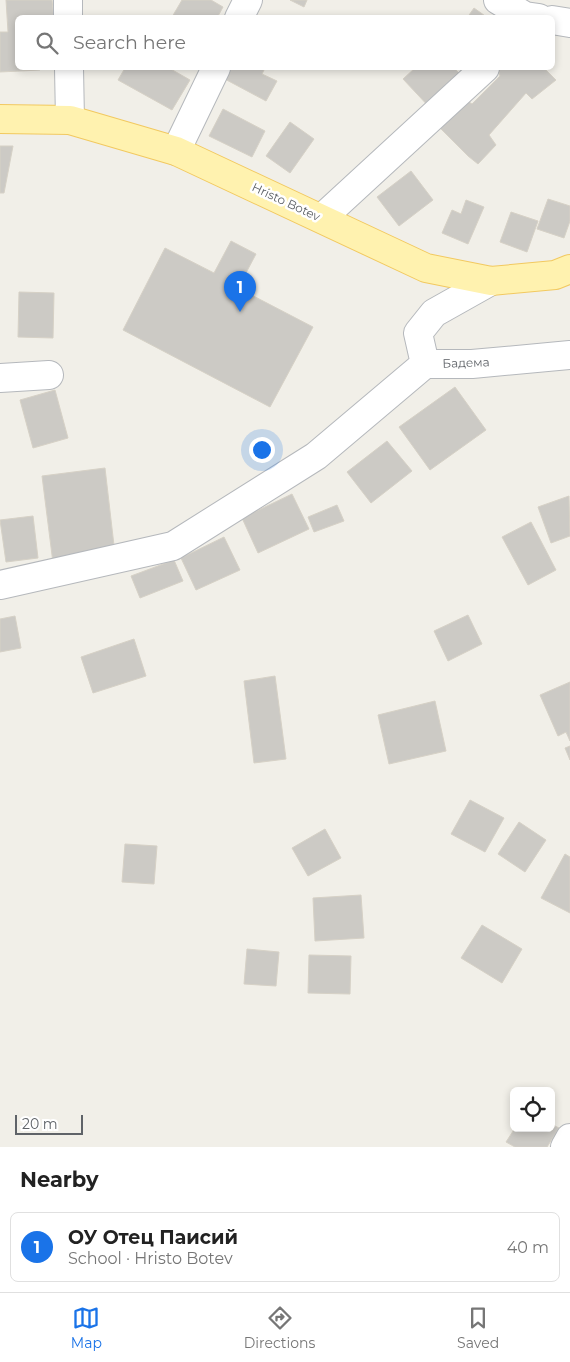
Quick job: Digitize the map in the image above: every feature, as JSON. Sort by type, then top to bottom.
[{"type":"main road","name":"Hristo Botev","points":[[0,120],[70,120],[176,151],[426,268],[491,280],[554,275],[570,269]]},
{"type":"street","points":[[68,0],[68,15]]},
{"type":"street","points":[[240,15],[248,0]]},
{"type":"street","points":[[498,0],[530,15]]},
{"type":"street","points":[[536,15],[550,0]]},
{"type":"street","points":[[555,20],[570,22]]},
{"type":"street","points":[[69,70],[70,120]]},
{"type":"street","points":[[176,151],[215,70]]},
{"type":"street","points":[[322,218],[483,70]]},
{"type":"street","name":"Бадема","points":[[491,280],[434,313],[418,333],[425,364],[472,364],[570,355]]},
{"type":"street","points":[[0,585],[173,546],[316,456],[425,364]]},
{"type":"street","points":[[0,378],[49,375]]},
{"type":"street","points":[[565,1147],[570,1138]]},
{"type":"building","points":[[6,0],[52,0],[54,15],[15,15],[15,70],[40,70],[0,72],[0,32],[8,32]]},
{"type":"building","points":[[182,0],[211,0],[223,7],[219,15],[173,15]]},
{"type":"building","points":[[290,0],[307,0],[304,7]]},
{"type":"building","points":[[474,8],[484,15],[469,15]]},
{"type":"building","points":[[124,70],[172,70],[190,80],[172,110],[118,80]]},
{"type":"building","points":[[225,70],[264,70],[262,74],[277,81],[266,101],[221,77]]},
{"type":"building","points":[[413,70],[456,70],[465,79],[432,110],[403,79]]},
{"type":"building","points":[[498,70],[546,70],[556,80],[532,99],[526,93],[489,135],[496,145],[478,164],[439,127],[465,99],[472,104],[500,76]]},
{"type":"building","points":[[223,109],[265,131],[252,157],[209,136]]},
{"type":"building","points":[[290,122],[314,139],[290,173],[266,156]]},
{"type":"building","points":[[0,146],[13,146],[4,193],[0,193]]},
{"type":"building","points":[[411,171],[433,200],[399,226],[377,197]]},
{"type":"building","points":[[548,199],[570,206],[570,221],[564,238],[537,229]]},
{"type":"building","points":[[466,200],[484,207],[468,244],[442,233],[452,210],[461,214]]},
{"type":"building","points":[[511,212],[538,221],[527,252],[500,242]]},
{"type":"building","points":[[231,241],[256,254],[238,288],[313,327],[270,407],[123,330],[165,248],[214,273]]},
{"type":"building","points":[[19,292],[54,293],[53,338],[18,337]]},
{"type":"building","points":[[455,387],[486,430],[430,470],[399,427]]},
{"type":"building","points":[[55,390],[68,438],[33,448],[20,400]]},
{"type":"building","points":[[387,441],[412,471],[371,503],[347,472]]},
{"type":"building","points":[[105,468],[115,554],[53,563],[42,476]]},
{"type":"building","points":[[292,494],[309,529],[258,553],[242,518]]},
{"type":"building","points":[[569,496],[570,536],[551,543],[538,507]]},
{"type":"building","points":[[337,505],[344,521],[314,532],[308,517]]},
{"type":"building","points":[[33,516],[38,558],[6,562],[0,520]]},
{"type":"building","points":[[531,522],[556,570],[528,585],[502,537]]},
{"type":"building","points":[[224,537],[240,570],[196,590],[181,558]]},
{"type":"building","points":[[174,560],[183,581],[140,598],[131,576]]},
{"type":"building","points":[[468,615],[482,644],[448,661],[434,631]]},
{"type":"building","points":[[15,616],[21,648],[0,652],[0,619]]},
{"type":"building","points":[[134,639],[146,676],[93,693],[81,657]]},
{"type":"building","points":[[275,676],[286,759],[254,763],[244,681]]},
{"type":"building","points":[[570,682],[570,741],[566,732],[558,736],[540,695]]},
{"type":"building","points":[[435,701],[446,751],[389,764],[378,715]]},
{"type":"building","points":[[570,746],[570,760],[565,748]]},
{"type":"building","points":[[470,800],[504,818],[485,852],[451,834]]},
{"type":"building","points":[[519,822],[546,840],[525,872],[498,854]]},
{"type":"building","points":[[325,829],[341,858],[308,876],[292,848]]},
{"type":"building","points":[[125,844],[157,846],[154,884],[122,882]]},
{"type":"building","points":[[565,854],[570,857],[570,913],[541,898]]},
{"type":"building","points":[[361,895],[364,938],[315,941],[313,898]]},
{"type":"building","points":[[482,925],[522,949],[502,983],[461,958]]},
{"type":"building","points":[[247,949],[279,952],[276,986],[244,984]]},
{"type":"building","points":[[309,955],[351,956],[350,994],[308,993]]},
{"type":"building","points":[[555,1126],[559,1128],[547,1147],[515,1147],[506,1142],[512,1132],[555,1132]]},
{"type":"place","name":"ОУ Отец Паисий","points":[[240,312]]}]
